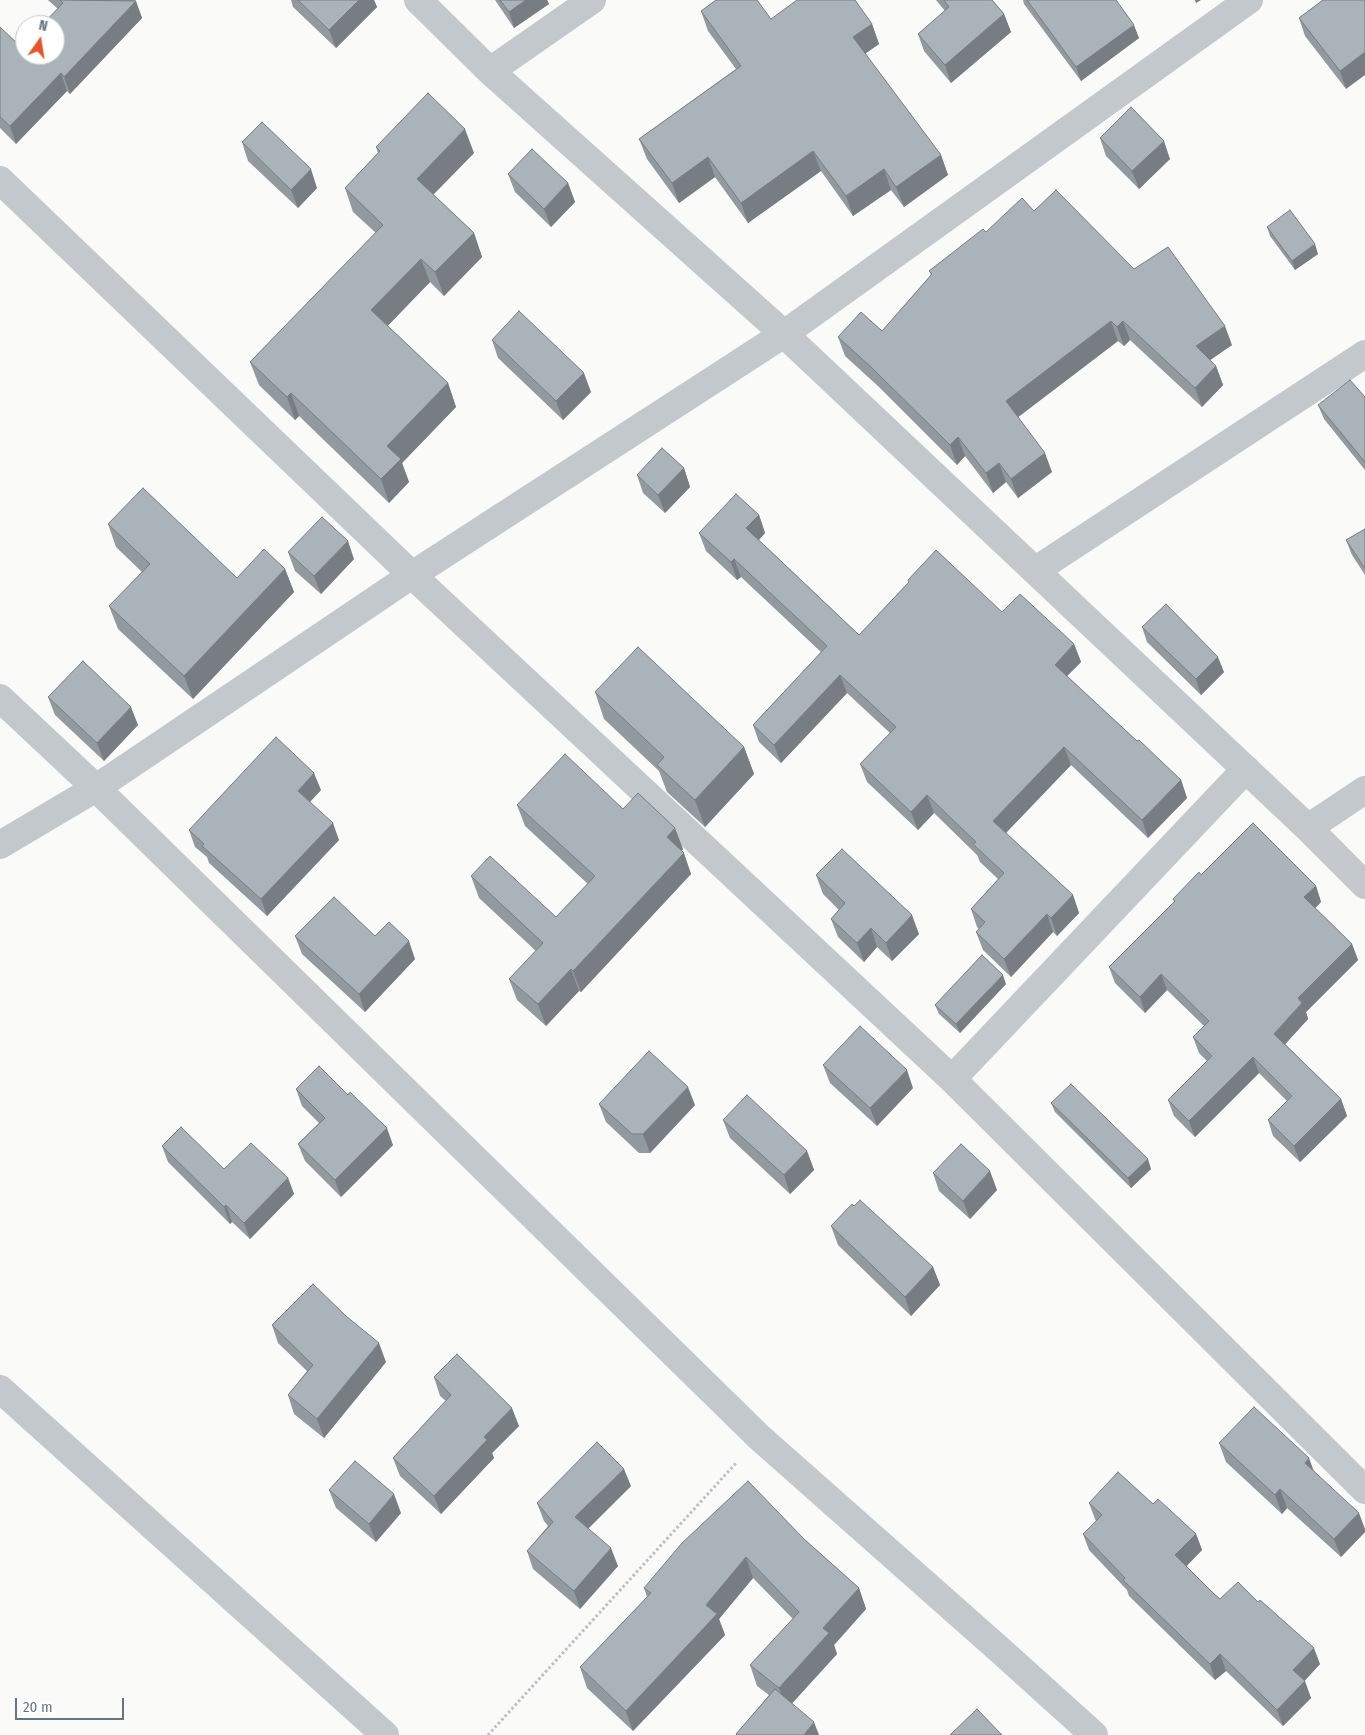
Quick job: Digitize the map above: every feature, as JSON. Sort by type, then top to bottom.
[{"type":"street","points":[[418,0],[490,71],[784,334],[1246,769],[1365,885]]},
{"type":"street","points":[[490,71],[592,0]]},
{"type":"street","points":[[0,845],[96,788],[412,575],[784,334],[1249,0]]},
{"type":"street","points":[[0,180],[412,575],[952,1078],[1365,1490]]},
{"type":"street","points":[[1036,570],[1365,354]]},
{"type":"street","points":[[0,698],[96,788],[759,1438],[1094,1735]]},
{"type":"street","points":[[952,1078],[1246,769]]},
{"type":"street","points":[[1308,828],[1365,790]]},
{"type":"street","points":[[0,1388],[385,1735]]},
{"type":"path","points":[[488,1735],[759,1438]]},
{"type":"building","points":[[60,0],[136,1],[64,77],[61,73],[10,126],[0,117],[0,27],[15,41],[15,65],[65,65],[65,15],[52,15],[63,3]]},
{"type":"building","points":[[298,0],[359,0],[329,30]]},
{"type":"building","points":[[500,0],[526,0],[509,12]]},
{"type":"building","points":[[716,0],[757,0],[771,19],[797,0],[855,0],[872,24],[853,37],[941,155],[896,187],[884,169],[846,196],[813,151],[741,203],[708,157],[672,183],[639,139],[741,66],[701,11]]},
{"type":"building","points":[[944,0],[992,0],[1004,14],[945,65],[918,34],[949,7]]},
{"type":"building","points":[[1027,0],[1116,0],[1134,25],[1076,67]]},
{"type":"building","points":[[1323,0],[1365,0],[1365,52],[1340,71],[1299,18]]},
{"type":"building","points":[[428,93],[465,129],[417,179],[474,233],[435,272],[421,259],[371,310],[448,383],[387,446],[401,459],[381,479],[291,393],[287,397],[250,362],[383,225],[345,188],[380,151],[376,147]]},
{"type":"building","points":[[1131,107],[1164,141],[1132,171],[1100,138]]},
{"type":"building","points":[[262,122],[311,169],[291,190],[242,142]]},
{"type":"building","points":[[532,149],[568,183],[544,209],[508,174]]},
{"type":"building","points":[[1056,190],[1134,269],[1168,247],[1225,326],[1196,346],[1216,366],[1195,388],[1123,321],[1117,327],[1111,321],[1006,401],[1045,453],[1011,479],[999,463],[986,473],[958,437],[950,445],[838,337],[861,312],[882,331],[932,274],[929,271],[983,229],[986,232],[1022,198],[1034,211]]},
{"type":"building","points":[[1290,210],[1315,244],[1292,261],[1267,227]]},
{"type":"building","points":[[519,311],[584,373],[556,401],[492,340]]},
{"type":"building","points":[[1350,380],[1365,397],[1365,462],[1318,405]]},
{"type":"building","points":[[662,448],[684,468],[658,495],[637,475]]},
{"type":"building","points":[[143,488],[237,578],[264,549],[285,569],[184,676],[109,606],[150,564],[108,524]]},
{"type":"building","points":[[736,494],[759,515],[746,528],[859,635],[936,550],[1002,612],[1020,594],[1074,644],[1055,665],[1181,780],[1142,820],[1064,747],[993,821],[1073,895],[1051,918],[1047,914],[1004,959],[976,932],[985,922],[971,909],[1004,873],[973,844],[976,842],[927,795],[911,812],[860,764],[896,727],[840,675],[774,745],[753,725],[827,646],[734,559],[731,562],[699,533]]},
{"type":"building","points":[[322,517],[348,541],[314,576],[288,552]]},
{"type":"building","points":[[1365,529],[1365,567],[1364,567],[1346,540]]},
{"type":"building","points":[[1166,604],[1218,657],[1196,679],[1142,627]]},
{"type":"building","points":[[638,647],[744,747],[695,800],[657,765],[664,757],[595,692]]},
{"type":"building","points":[[83,661],[131,707],[97,743],[48,697]]},
{"type":"building","points":[[276,737],[314,773],[298,791],[333,823],[261,899],[202,846],[204,844],[189,830]]},
{"type":"building","points":[[565,754],[623,809],[638,793],[675,828],[667,837],[684,853],[573,971],[571,969],[538,1004],[509,979],[543,943],[471,876],[490,856],[556,917],[595,876],[517,805]]},
{"type":"building","points":[[1253,823],[1316,886],[1304,897],[1352,944],[1298,998],[1302,1003],[1274,1034],[1341,1099],[1294,1146],[1268,1120],[1292,1096],[1253,1057],[1189,1121],[1168,1100],[1212,1056],[1193,1037],[1209,1021],[1161,974],[1140,997],[1109,967],[1175,901],[1173,899],[1199,872],[1201,875]]},
{"type":"building","points":[[842,849],[912,915],[886,943],[871,928],[857,943],[831,919],[845,903],[816,875]]},
{"type":"building","points":[[334,897],[375,936],[389,922],[409,941],[359,994],[295,936]]},
{"type":"building","points":[[982,955],[1003,975],[956,1024],[935,1005]]},
{"type":"building","points":[[860,1026],[907,1070],[870,1108],[823,1065]]},
{"type":"building","points":[[649,1051],[688,1087],[643,1134],[632,1134],[599,1104]]},
{"type":"building","points":[[319,1066],[348,1095],[350,1092],[387,1128],[335,1180],[298,1144],[325,1118],[296,1089]]},
{"type":"building","points":[[1071,1084],[1148,1159],[1128,1178],[1051,1103]]},
{"type":"building","points":[[747,1095],[807,1151],[784,1175],[723,1120]]},
{"type":"building","points":[[181,1127],[224,1169],[251,1143],[288,1178],[244,1223],[226,1205],[224,1207],[162,1146]]},
{"type":"building","points":[[961,1144],[990,1171],[963,1201],[933,1173]]},
{"type":"building","points":[[860,1200],[933,1267],[905,1297],[831,1226],[852,1204],[854,1206]]},
{"type":"building","points":[[313,1284],[346,1316],[379,1343],[317,1419],[288,1395],[313,1365],[272,1325]]},
{"type":"building","points":[[457,1354],[512,1408],[484,1437],[487,1440],[434,1496],[393,1458],[451,1395],[434,1377]]},
{"type":"building","points":[[1254,1407],[1309,1458],[1305,1463],[1359,1513],[1334,1539],[1280,1489],[1275,1495],[1219,1443]]},
{"type":"building","points":[[597,1442],[624,1469],[575,1517],[611,1548],[574,1591],[527,1551],[553,1522],[537,1503]]},
{"type":"building","points":[[355,1461],[394,1494],[369,1524],[329,1490]]},
{"type":"building","points":[[1118,1472],[1153,1504],[1158,1499],[1196,1534],[1175,1555],[1214,1594],[1220,1599],[1238,1582],[1258,1602],[1260,1600],[1314,1648],[1293,1670],[1305,1681],[1277,1710],[1220,1654],[1210,1664],[1123,1580],[1125,1578],[1083,1534],[1102,1515],[1089,1503]]},
{"type":"building","points":[[748,1481],[804,1539],[859,1588],[823,1628],[829,1633],[779,1688],[750,1665],[799,1612],[746,1557],[706,1605],[717,1614],[626,1711],[580,1667],[651,1593],[644,1588],[682,1543]]},
{"type":"building","points":[[775,1689],[814,1722],[804,1735],[737,1735],[736,1734]]},
{"type":"building","points":[[977,1709],[1002,1735],[950,1735]]}]
